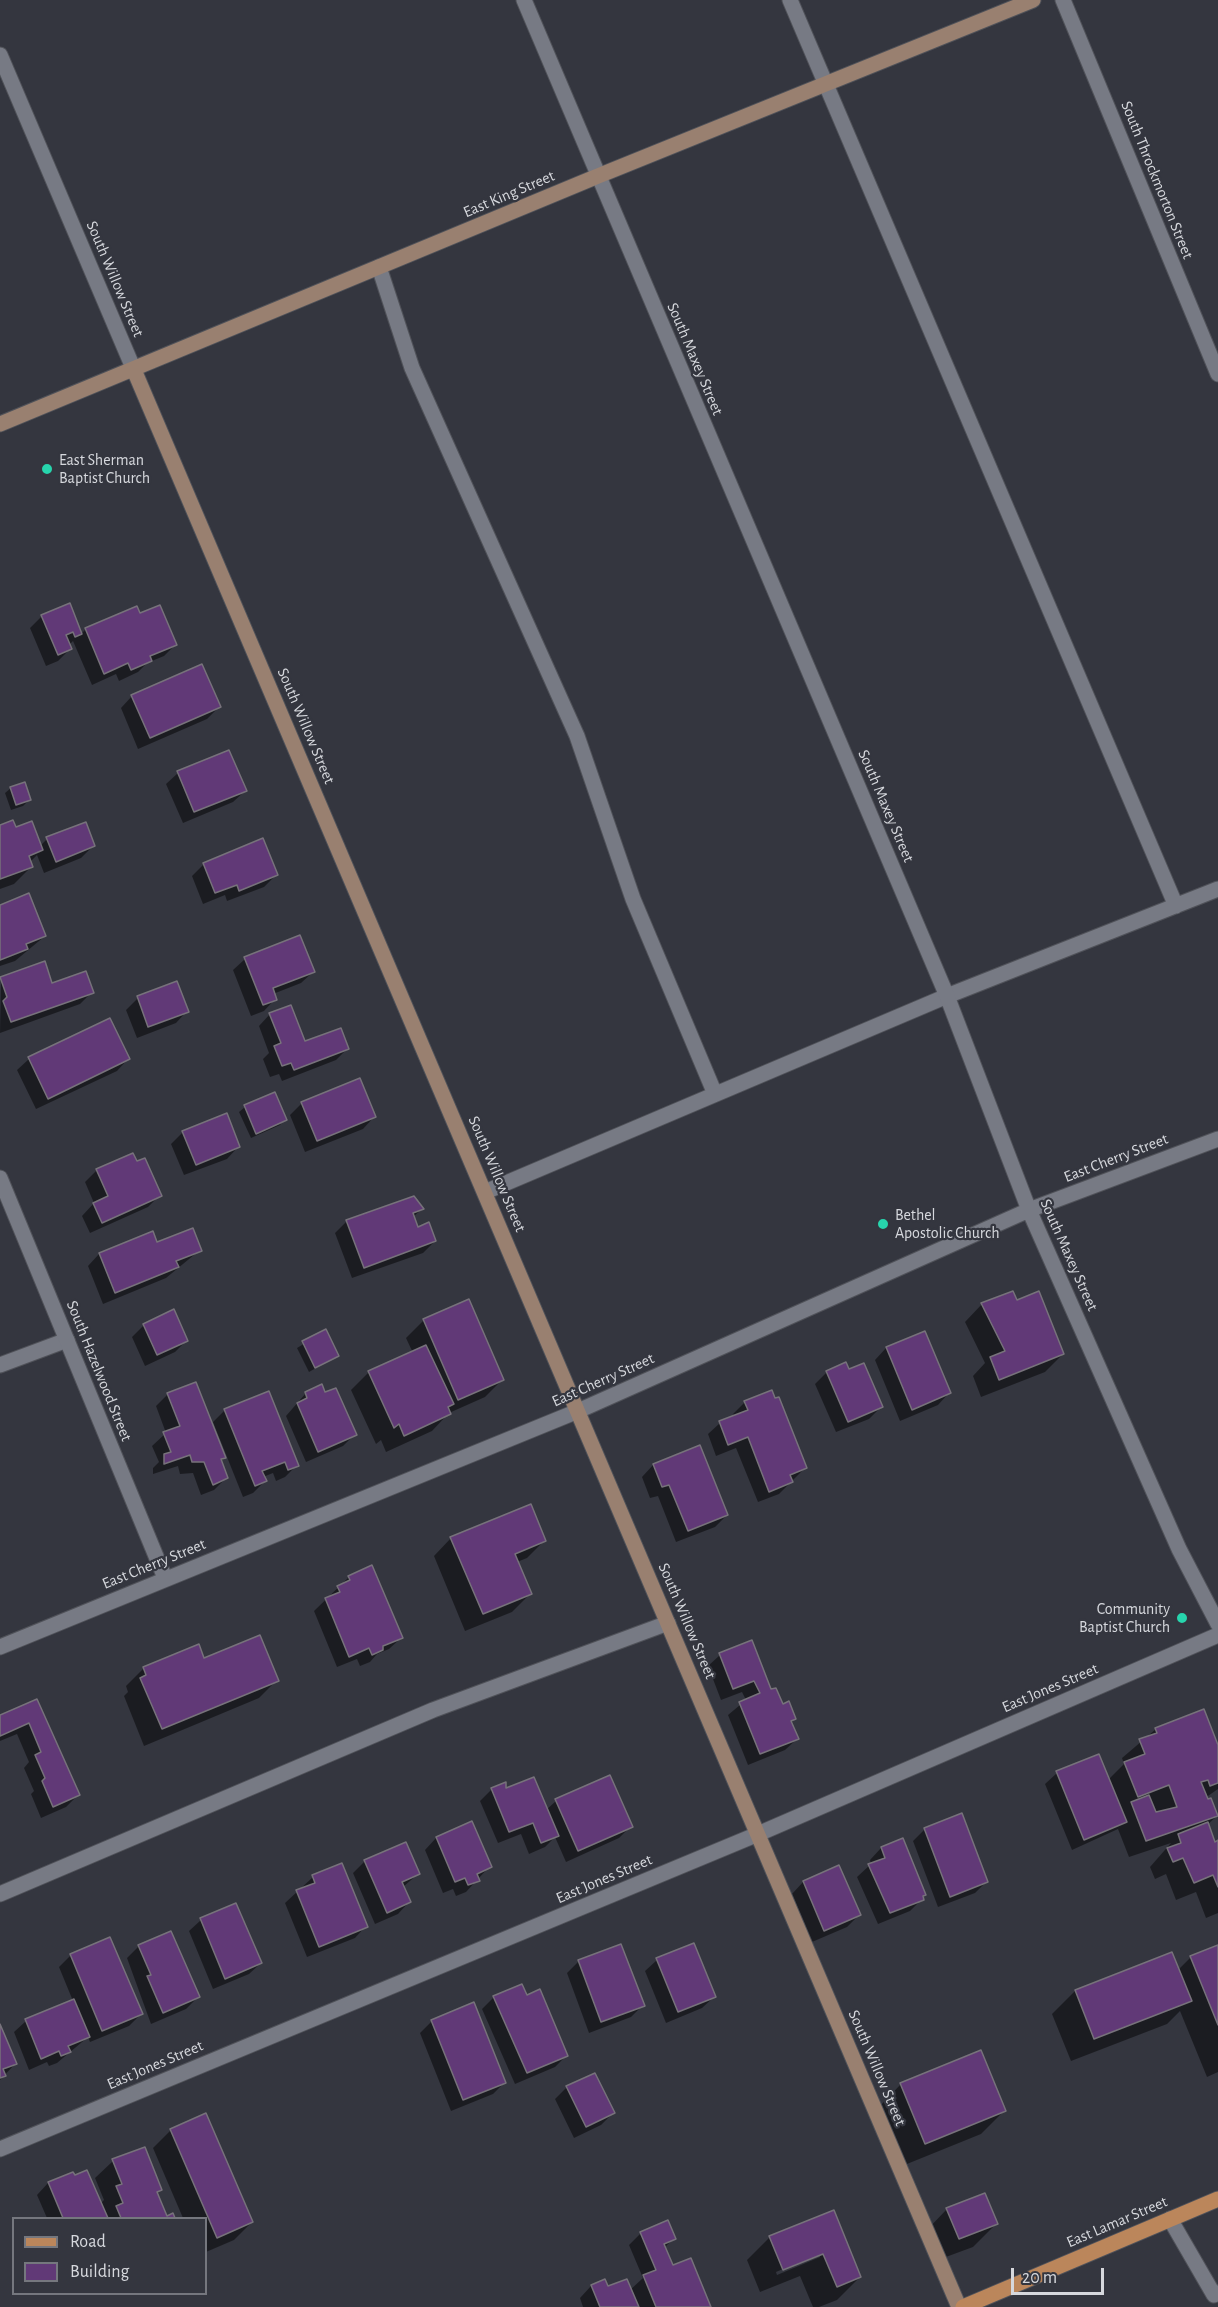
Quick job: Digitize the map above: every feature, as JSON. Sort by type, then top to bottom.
[{"type":"main road","name":"East Lamar Street","points":[[961,2307],[1218,2199]]},
{"type":"street","name":"South Maxey Street","points":[[524,0],[947,996],[1029,1210],[1179,1549],[1218,1624]]},
{"type":"street","points":[[790,0],[1176,906]]},
{"type":"street","name":"East King Street","points":[[0,424],[598,176],[1033,0]]},
{"type":"street","name":"South Throckmorton Street","points":[[1063,0],[1218,374]]},
{"type":"street","name":"South Willow Street","points":[[0,55],[961,2307]]},
{"type":"street","points":[[379,267],[412,368],[577,736],[633,900],[715,1094]]},
{"type":"street","points":[[485,1191],[947,996],[1218,889]]},
{"type":"street","name":"East Cherry Street","points":[[0,1647],[578,1411],[1029,1210],[1218,1140]]},
{"type":"street","name":"South Hazelwood Street","points":[[0,1178],[165,1578]]},
{"type":"street","points":[[0,1365],[67,1340]]},
{"type":"street","points":[[0,1894],[433,1710],[668,1623]]},
{"type":"street","name":"East Jones Street","points":[[0,2149],[758,1834],[1218,1635]]},
{"type":"street","points":[[1170,2219],[1214,2295],[1218,2293]]},
{"type":"building","points":[[70,603],[82,634],[75,637],[73,632],[66,635],[72,649],[58,655],[41,615]]},
{"type":"building","points":[[160,605],[177,645],[150,656],[152,661],[131,670],[128,663],[104,674],[85,628],[137,606],[140,613]]},
{"type":"building","points":[[202,664],[221,707],[150,738],[131,695]]},
{"type":"building","points":[[229,750],[247,791],[194,812],[177,771]]},
{"type":"building","points":[[25,782],[31,800],[16,805],[10,787]]},
{"type":"building","points":[[13,820],[16,827],[32,821],[43,850],[29,856],[33,867],[0,879],[0,825]]},
{"type":"building","points":[[86,822],[95,846],[56,862],[46,837]]},
{"type":"building","points":[[263,838],[278,875],[239,891],[237,885],[215,893],[203,863]]},
{"type":"building","points":[[29,893],[46,936],[26,944],[28,949],[0,960],[0,905]]},
{"type":"building","points":[[300,935],[315,972],[273,988],[277,1000],[263,1005],[244,957]]},
{"type":"building","points":[[45,961],[52,983],[86,971],[94,993],[11,1022],[3,1001],[7,997],[0,977]]},
{"type":"building","points":[[177,981],[189,1012],[148,1027],[137,996]]},
{"type":"building","points":[[291,1005],[305,1041],[341,1028],[349,1049],[294,1070],[291,1063],[282,1066],[274,1046],[281,1043],[269,1013]]},
{"type":"building","points":[[110,1018],[130,1059],[48,1099],[28,1057]]},
{"type":"building","points":[[360,1078],[376,1117],[317,1141],[301,1102]]},
{"type":"building","points":[[275,1092],[287,1120],[256,1134],[244,1105]]},
{"type":"building","points":[[227,1113],[240,1147],[196,1165],[182,1131]]},
{"type":"building","points":[[133,1153],[137,1161],[145,1158],[162,1196],[102,1223],[93,1203],[108,1196],[96,1169]]},
{"type":"building","points":[[414,1196],[424,1209],[413,1213],[418,1227],[429,1222],[436,1241],[364,1268],[346,1220]]},
{"type":"building","points":[[193,1228],[202,1251],[176,1261],[179,1267],[115,1293],[99,1253],[153,1231],[157,1242]]},
{"type":"building","points":[[1013,1291],[1017,1300],[1039,1291],[1064,1354],[999,1380],[990,1357],[1005,1351],[981,1303]]},
{"type":"building","points":[[469,1299],[504,1380],[458,1400],[423,1319]]},
{"type":"building","points":[[174,1309],[188,1341],[157,1355],[143,1324]]},
{"type":"building","points":[[326,1329],[339,1356],[315,1368],[302,1341]]},
{"type":"building","points":[[925,1331],[951,1393],[912,1410],[886,1347]]},
{"type":"building","points":[[426,1345],[454,1404],[448,1407],[451,1414],[404,1436],[399,1424],[394,1428],[368,1371]]},
{"type":"building","points":[[846,1362],[849,1369],[864,1363],[883,1407],[848,1422],[826,1371]]},
{"type":"building","points":[[196,1382],[226,1458],[221,1459],[228,1478],[213,1485],[204,1462],[192,1462],[190,1455],[164,1464],[164,1454],[171,1452],[163,1432],[180,1426],[167,1393]]},
{"type":"building","points":[[322,1384],[325,1392],[336,1388],[357,1435],[318,1452],[297,1403],[307,1398],[305,1392]]},
{"type":"building","points":[[772,1390],[775,1398],[779,1397],[807,1468],[790,1475],[793,1482],[769,1492],[748,1437],[728,1445],[719,1421],[748,1410],[744,1401]]},
{"type":"building","points":[[269,1391],[299,1466],[288,1470],[285,1462],[262,1471],[267,1481],[255,1486],[224,1409]]},
{"type":"building","points":[[700,1445],[728,1515],[688,1531],[669,1485],[662,1487],[653,1464]]},
{"type":"building","points":[[531,1504],[546,1541],[515,1554],[532,1594],[483,1614],[450,1537]]},
{"type":"building","points":[[372,1565],[403,1638],[383,1646],[383,1650],[372,1655],[369,1648],[349,1657],[325,1598],[340,1592],[337,1586],[350,1580],[348,1576]]},
{"type":"building","points":[[260,1635],[279,1681],[162,1729],[140,1678],[146,1675],[143,1667],[199,1644],[204,1658]]},
{"type":"building","points":[[752,1640],[771,1689],[776,1688],[783,1704],[789,1701],[796,1719],[791,1721],[799,1739],[760,1754],[739,1702],[760,1693],[754,1681],[733,1689],[719,1653]]},
{"type":"building","points":[[37,1699],[80,1795],[53,1807],[42,1781],[45,1778],[35,1755],[41,1752],[29,1723],[0,1736],[0,1715]]},
{"type":"building","points":[[1204,1709],[1218,1745],[1218,1783],[1210,1786],[1208,1780],[1201,1782],[1218,1816],[1146,1841],[1131,1802],[1149,1795],[1156,1812],[1177,1807],[1169,1785],[1138,1797],[1124,1762],[1145,1754],[1139,1739],[1157,1733],[1155,1728]]},
{"type":"building","points":[[1099,1754],[1127,1822],[1084,1840],[1056,1771]]},
{"type":"building","points":[[610,1775],[633,1827],[578,1851],[555,1799]]},
{"type":"building","points":[[534,1777],[559,1836],[541,1843],[533,1823],[509,1832],[491,1788],[506,1782],[506,1788]]},
{"type":"building","points":[[962,1813],[988,1882],[950,1897],[924,1828]]},
{"type":"building","points":[[472,1821],[492,1867],[477,1874],[480,1881],[468,1885],[465,1878],[455,1882],[436,1837]]},
{"type":"building","points":[[1208,1822],[1215,1842],[1218,1840],[1218,1887],[1213,1875],[1194,1883],[1183,1858],[1173,1862],[1167,1848],[1181,1843],[1178,1834]]},
{"type":"building","points":[[903,1838],[926,1895],[923,1896],[924,1900],[890,1913],[868,1864],[885,1858],[881,1847]]},
{"type":"building","points":[[406,1842],[420,1874],[402,1882],[411,1902],[387,1913],[364,1860]]},
{"type":"building","points":[[342,1863],[368,1927],[319,1947],[296,1890],[315,1883],[312,1875]]},
{"type":"building","points":[[839,1865],[861,1915],[824,1931],[803,1881]]},
{"type":"building","points":[[236,1903],[262,1963],[225,1979],[200,1918]]},
{"type":"building","points":[[171,1931],[200,1997],[163,2013],[147,1976],[151,1975],[138,1945]]},
{"type":"building","points":[[110,1937],[143,2014],[102,2031],[70,1954]]},
{"type":"building","points":[[694,1943],[716,1997],[678,2012],[656,1958]]},
{"type":"building","points":[[621,1944],[645,2006],[601,2022],[578,1960]]},
{"type":"building","points":[[1218,1945],[1218,2025],[1190,1956]]},
{"type":"building","points":[[1172,1952],[1192,2001],[1094,2039],[1075,1990]]},
{"type":"building","points":[[522,1984],[527,1995],[540,1989],[568,2056],[527,2073],[493,1996]]},
{"type":"building","points":[[74,1999],[90,2037],[68,2046],[71,2052],[61,2056],[59,2051],[41,2059],[25,2019]]},
{"type":"building","points":[[474,2002],[506,2083],[463,2100],[431,2020]]},
{"type":"building","points":[[0,2024],[17,2064],[3,2069],[6,2076],[0,2078]]},
{"type":"building","points":[[981,2050],[1006,2111],[925,2144],[900,2083]]},
{"type":"building","points":[[595,2073],[615,2113],[586,2127],[566,2086]]},
{"type":"building","points":[[206,2113],[253,2222],[217,2238],[170,2129]]},
{"type":"building","points":[[145,2147],[162,2190],[157,2192],[167,2216],[173,2213],[175,2217],[121,2217],[116,2206],[123,2203],[116,2186],[122,2184],[112,2159]]},
{"type":"building","points":[[87,2170],[108,2217],[63,2217],[48,2182],[73,2172],[75,2175]]},
{"type":"building","points":[[985,2193],[998,2224],[959,2239],[946,2208]]},
{"type":"building","points":[[834,2210],[861,2277],[837,2287],[823,2254],[783,2270],[769,2236]]},
{"type":"building","points":[[668,2220],[676,2239],[664,2244],[673,2265],[691,2258],[711,2307],[656,2307],[643,2275],[656,2270],[640,2232]]},
{"type":"building","points":[[605,2279],[608,2286],[627,2279],[639,2307],[600,2307],[591,2285]]},
{"type":"place","name":"East Sherman Baptist Church","points":[[47,469]]},
{"type":"place","name":"Bethel Apostolic Church","points":[[883,1224]]},
{"type":"place","name":"Community Baptist Church","points":[[1182,1618]]}]
